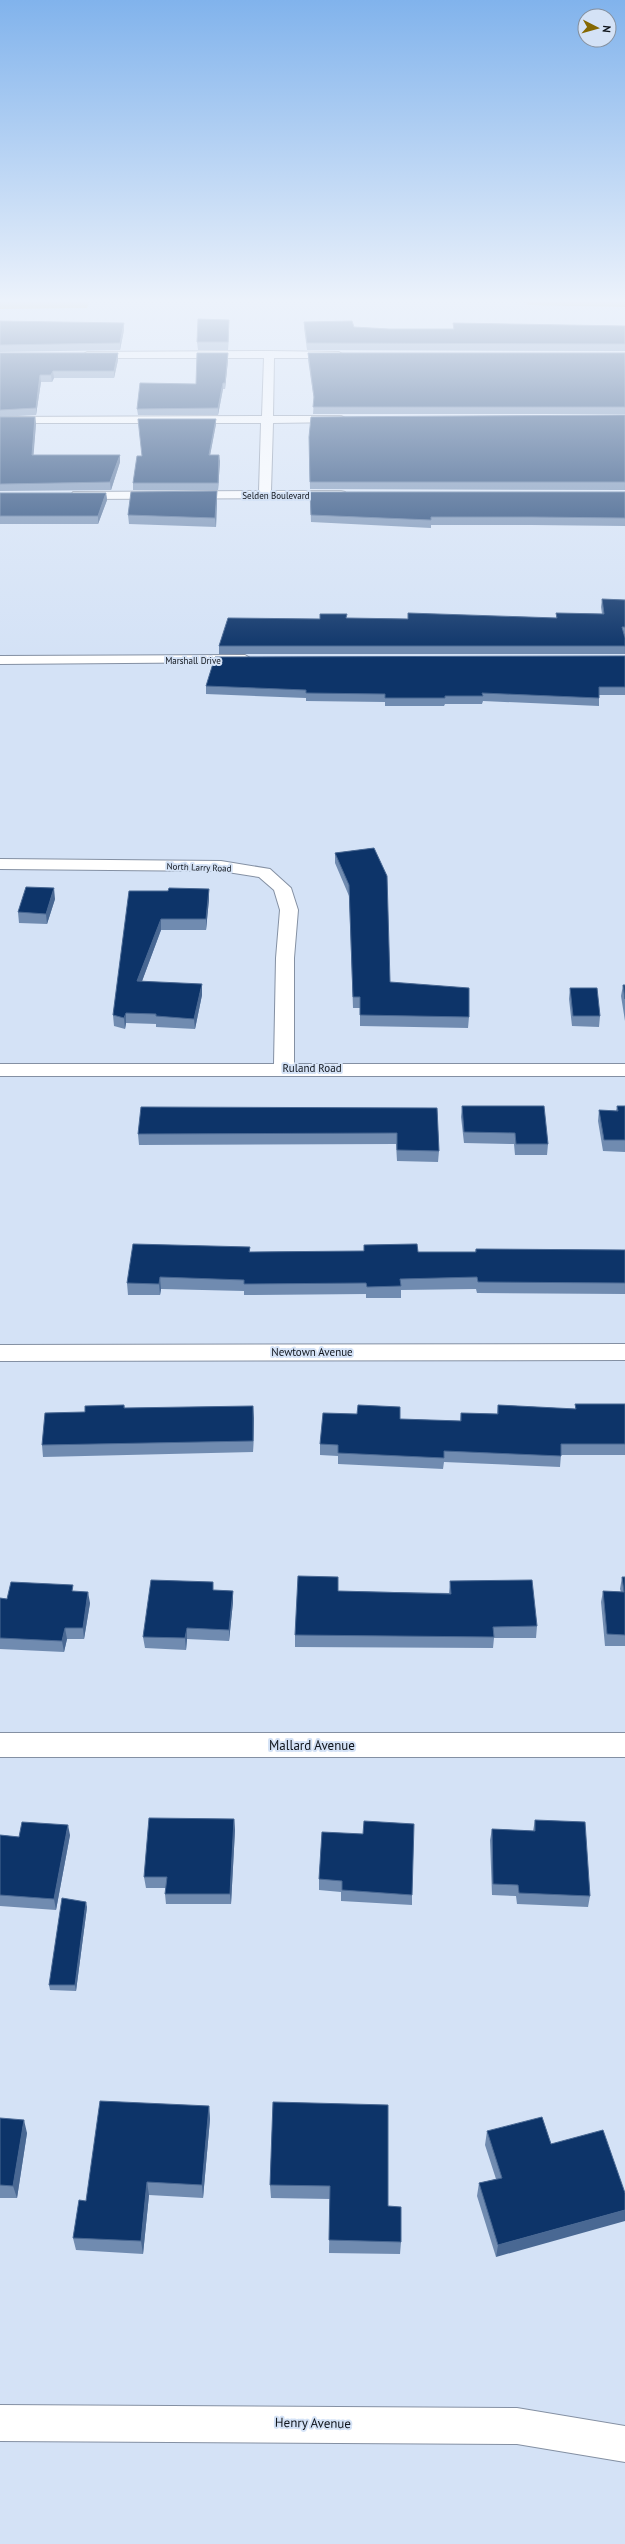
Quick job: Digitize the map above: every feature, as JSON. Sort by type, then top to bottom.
[{"type":"street","points":[[265,495],[267,419]]},
{"type":"street","points":[[0,420],[354,419]]},
{"type":"street","name":"Selden Boulevard","points":[[62,495],[353,494]]},
{"type":"street","name":"Marshall Drive","points":[[0,660],[261,659]]},
{"type":"street","name":"North Larry Road","points":[[0,864],[221,866],[264,873],[282,888],[289,910],[285,958],[284,1068]]},
{"type":"street","name":"Ruland Road","points":[[0,1070],[284,1068],[625,1070]]},
{"type":"street","name":"Newtown Avenue","points":[[0,1353],[625,1352]]},
{"type":"street","name":"Mallard Avenue","points":[[0,1745],[625,1745]]},
{"type":"street","name":"Henry Avenue","points":[[0,2423],[517,2426],[625,2444]]},
{"type":"building","points":[[0,417],[35,417],[32,455],[120,455],[110,482],[0,484]]},
{"type":"building","points":[[311,417],[625,417],[625,482],[310,482],[309,437]]},
{"type":"building","points":[[138,419],[216,419],[209,455],[219,455],[218,483],[133,483],[137,456],[142,456]]},
{"type":"building","points":[[217,491],[215,518],[128,515],[131,492]]},
{"type":"building","points":[[310,492],[625,492],[625,518],[431,517],[431,520],[311,515]]},
{"type":"building","points":[[0,493],[106,493],[98,516],[0,516]]},
{"type":"building","points":[[602,599],[625,600],[625,627],[622,627],[625,638],[625,646],[219,646],[228,618],[320,619],[320,614],[347,614],[346,618],[408,619],[408,613],[557,618],[556,613],[604,614]]},
{"type":"building","points":[[625,656],[625,687],[599,687],[599,698],[482,693],[483,696],[445,696],[445,698],[385,698],[385,694],[306,693],[306,690],[206,686],[215,657]]},
{"type":"building","points":[[374,848],[387,876],[390,982],[469,988],[469,1017],[360,1015],[360,997],[353,997],[349,885],[335,853]]},
{"type":"building","points":[[26,887],[54,888],[46,914],[18,912]]},
{"type":"building","points":[[169,888],[209,889],[206,919],[161,919],[137,981],[202,984],[194,1019],[156,1016],[156,1014],[126,1013],[124,1018],[113,1015],[129,891],[168,891]]},
{"type":"building","points":[[623,985],[625,985],[625,999]]},
{"type":"building","points":[[570,988],[597,988],[600,1016],[573,1016]]},
{"type":"building","points":[[462,1106],[544,1106],[548,1144],[516,1144],[515,1133],[464,1132]]},
{"type":"building","points":[[617,1106],[625,1106],[625,1140],[604,1140],[599,1110],[618,1111]]},
{"type":"building","points":[[141,1107],[437,1108],[439,1151],[397,1150],[397,1133],[138,1134]]},
{"type":"building","points":[[133,1244],[250,1247],[249,1252],[364,1251],[364,1245],[417,1244],[418,1252],[476,1252],[476,1249],[625,1250],[625,1283],[478,1282],[477,1277],[400,1279],[401,1286],[367,1287],[366,1283],[244,1284],[244,1280],[160,1277],[159,1284],[127,1283]]},
{"type":"building","points":[[575,1404],[625,1404],[625,1444],[561,1444],[561,1456],[444,1451],[444,1458],[338,1453],[338,1445],[320,1444],[323,1413],[357,1414],[358,1405],[400,1407],[400,1419],[461,1421],[461,1413],[498,1414],[498,1405],[576,1409]]},
{"type":"building","points":[[124,1405],[124,1408],[253,1406],[253,1441],[42,1445],[45,1413],[85,1412],[85,1406]]},
{"type":"building","points":[[298,1576],[338,1577],[338,1591],[451,1594],[450,1581],[532,1580],[537,1626],[493,1627],[494,1637],[295,1635]]},
{"type":"building","points":[[622,1577],[625,1577],[625,1635],[607,1634],[603,1591],[624,1592]]},
{"type":"building","points":[[151,1580],[213,1582],[213,1590],[233,1591],[229,1630],[187,1628],[185,1638],[143,1637]]},
{"type":"building","points":[[11,1582],[73,1585],[72,1591],[88,1592],[83,1628],[65,1628],[62,1641],[0,1638],[0,1598],[7,1599]]},
{"type":"building","points":[[149,1818],[234,1819],[230,1894],[165,1894],[167,1877],[144,1877]]},
{"type":"building","points":[[535,1820],[585,1822],[590,1896],[519,1893],[518,1885],[493,1884],[492,1829],[535,1831]]},
{"type":"building","points":[[364,1821],[414,1824],[412,1895],[342,1890],[342,1881],[319,1879],[322,1832],[363,1834]]},
{"type":"building","points":[[22,1822],[68,1825],[54,1899],[0,1895],[0,1835],[19,1837]]},
{"type":"building","points":[[62,1898],[86,1902],[75,1985],[49,1985]]},
{"type":"building","points":[[100,2101],[209,2106],[202,2185],[147,2182],[141,2241],[73,2238],[79,2200],[86,2201]]},
{"type":"building","points":[[273,2102],[388,2105],[388,2206],[401,2207],[401,2242],[329,2240],[330,2186],[270,2185]]},
{"type":"building","points":[[542,2117],[551,2144],[603,2130],[625,2193],[625,2210],[498,2245],[479,2183],[502,2178],[487,2131]]},
{"type":"building","points":[[0,2118],[24,2120],[13,2186],[0,2185]]}]
